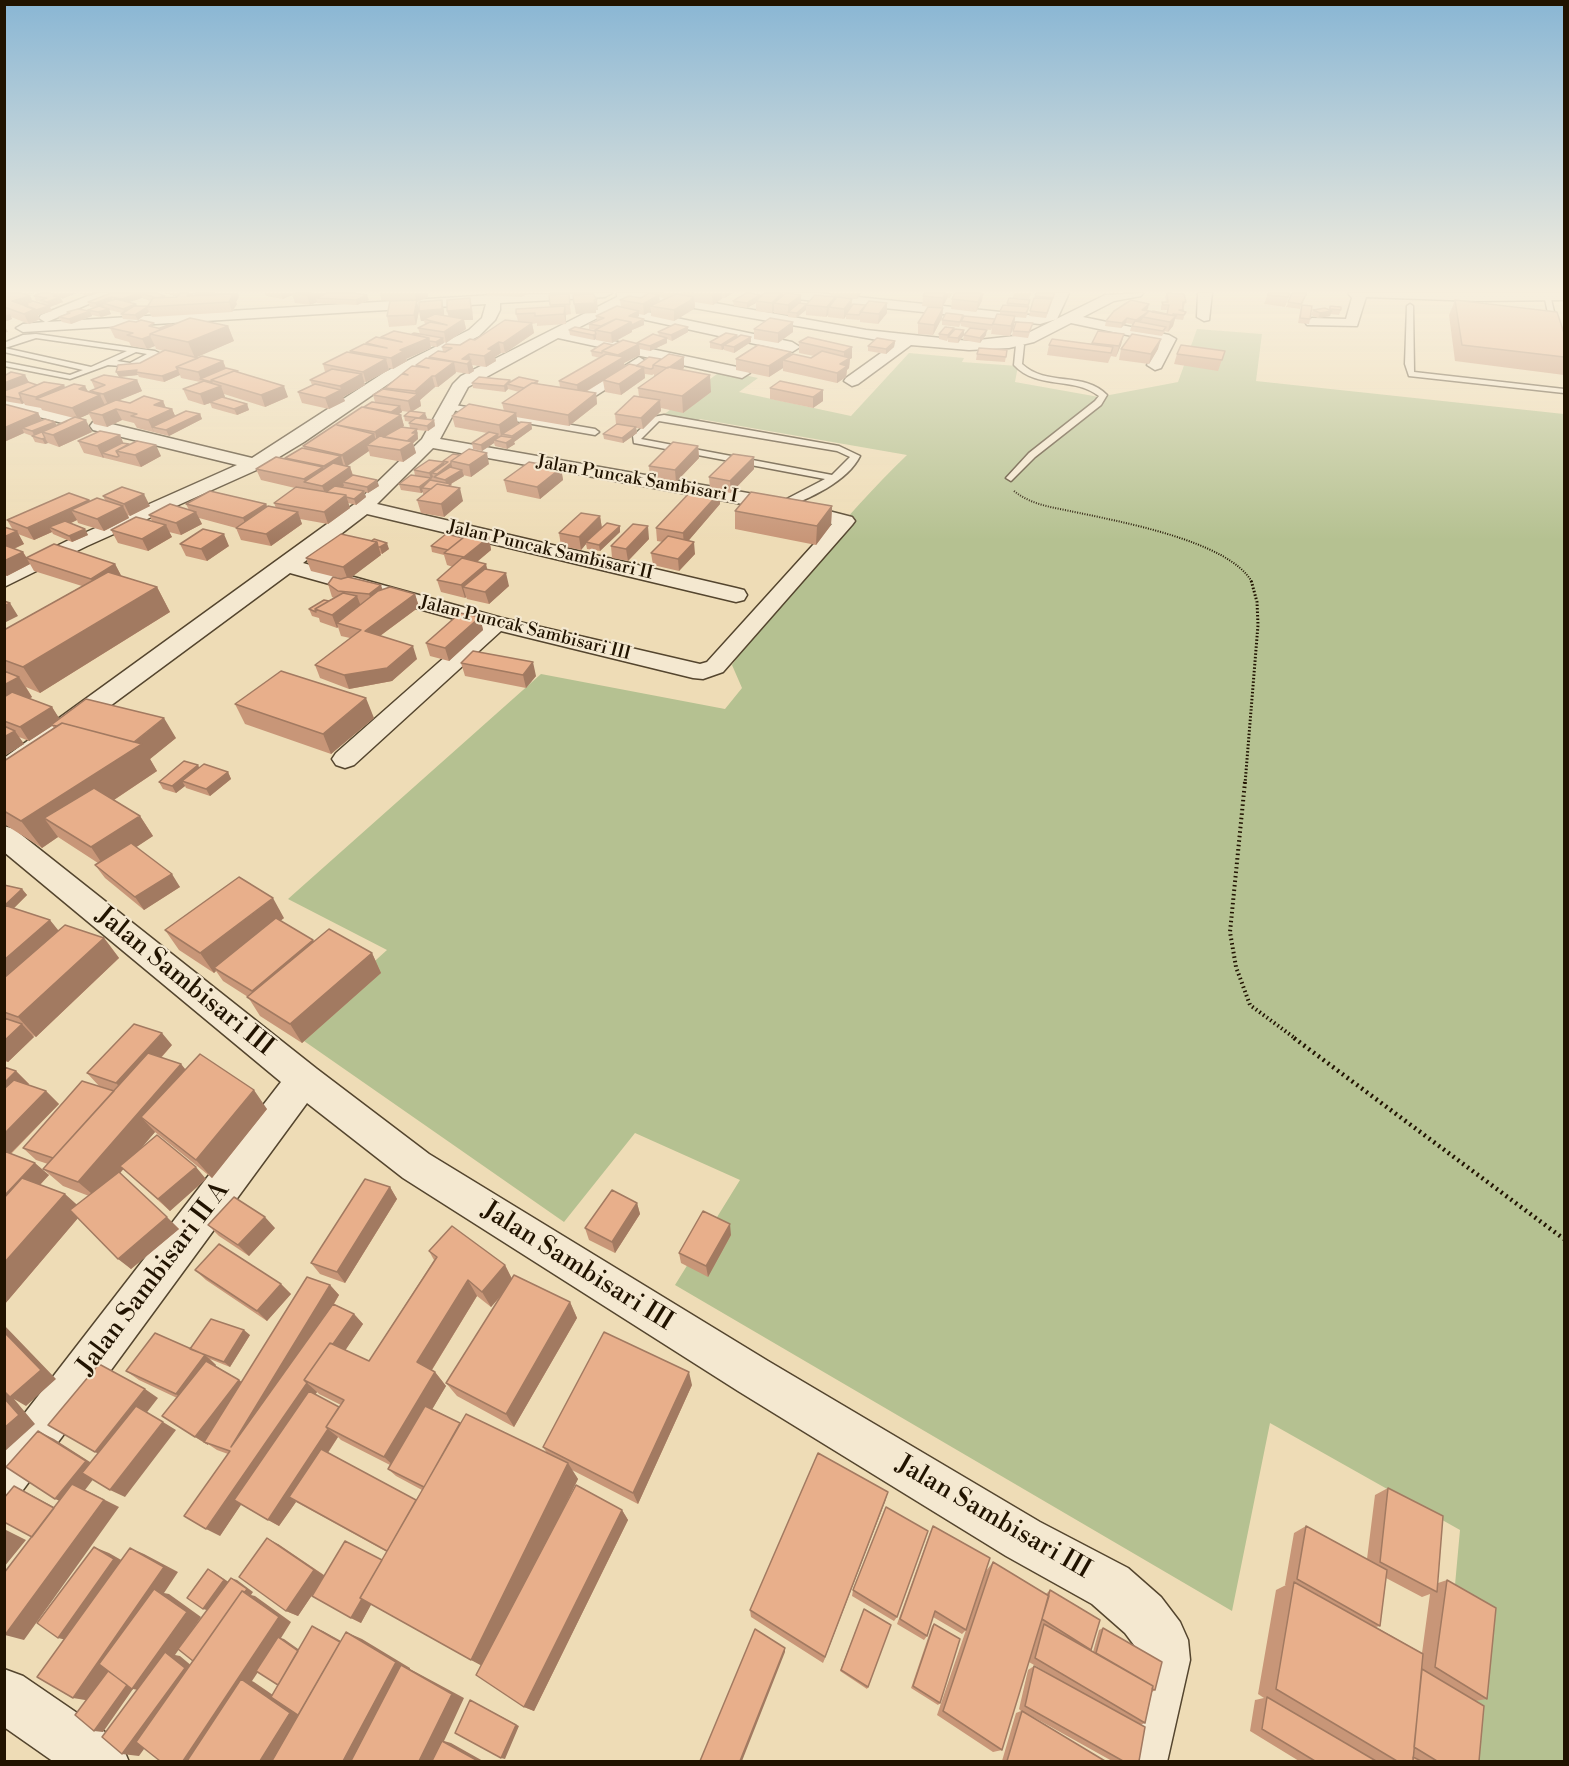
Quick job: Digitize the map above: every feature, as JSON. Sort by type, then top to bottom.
[{"type":"street","points":[[4,581],[90,538],[255,464],[390,375]]},
{"type":"street","points":[[4,771],[363,507],[429,442],[461,384],[474,375]]},
{"type":"street","points":[[584,397],[618,375]]},
{"type":"street","points":[[852,381],[860,375]]},
{"type":"street","points":[[4,403],[70,420]]},
{"type":"street","points":[[99,426],[255,464]]},
{"type":"street","name":"Jalan Puncak Sambisari I","points":[[429,442],[782,505],[845,521],[715,667],[703,672],[693,671]]},
{"type":"street","name":"Jalan Puncak Sambisari II","points":[[363,507],[736,595]]},
{"type":"street","name":"Jalan Puncak Sambisari III","points":[[287,565],[496,623],[693,671]]},
{"type":"street","points":[[345,759],[496,623]]},
{"type":"street","name":"Jalan Sambisari III","points":[[4,836],[304,1080],[416,1166],[753,1376],[1023,1539],[1110,1586],[1143,1615],[1162,1640],[1164,1660],[1140,1761]]},
{"type":"street","name":"Jalan Sambisari II A","points":[[4,1478],[304,1080]]},
{"type":"street","points":[[4,1695],[102,1761]]},
{"type":"lane","points":[[62,375],[80,375]]},
{"type":"lane","points":[[1011,478],[1032,456],[1098,403],[1103,395],[1099,390],[1034,375]]},
{"type":"lane","points":[[1424,375],[1564,392]]},
{"type":"lane","points":[[449,407],[595,432]]},
{"type":"lane","points":[[782,505],[832,478],[847,469],[855,456],[839,449],[737,429],[664,418],[656,419],[635,440],[832,478]]},
{"type":"path","points":[[1011,478],[1009,484],[1016,494],[1025,498],[1190,543],[1234,562],[1246,572],[1254,587],[1258,620],[1257,657],[1230,932],[1236,967],[1250,1005],[1564,1239]]},
{"type":"green space","points":[[715,375],[746,375],[758,378],[739,392],[851,416],[888,375],[1016,375],[1015,382],[1099,397],[1178,382],[1180,375],[1257,375],[1256,381],[1564,414],[1564,1761],[1439,1761],[1460,1530],[1270,1423],[1232,1611],[675,1285],[740,1180],[635,1133],[564,1222],[294,1034],[387,950],[288,899],[541,674],[725,709],[742,688],[732,665],[815,556],[859,504],[907,455],[700,419],[695,422],[662,416]]},
{"type":"building","points":[[5,375],[24,375],[4,383]]},
{"type":"building","points":[[107,375],[137,380],[103,394],[90,391],[105,385],[91,380]]},
{"type":"building","points":[[208,375],[223,375],[211,380],[212,382],[200,379]]},
{"type":"building","points":[[223,375],[249,375],[284,386],[261,395],[211,380]]},
{"type":"building","points":[[319,375],[359,375],[340,386],[310,380]]},
{"type":"building","points":[[400,375],[436,375],[432,376],[415,391],[385,388]]},
{"type":"building","points":[[569,375],[593,375],[577,385],[559,381]]},
{"type":"building","points":[[610,375],[632,375],[619,384],[603,380]]},
{"type":"building","points":[[656,375],[709,375],[682,396],[638,388]]},
{"type":"building","points":[[479,377],[510,380],[504,386],[472,383]]},
{"type":"building","points":[[519,377],[538,381],[524,388],[507,384]]},
{"type":"building","points":[[204,381],[221,386],[200,394],[183,389]]},
{"type":"building","points":[[780,381],[823,390],[813,397],[770,388]]},
{"type":"building","points":[[28,382],[37,385],[19,393],[21,398],[4,396],[4,391]]},
{"type":"building","points":[[44,382],[64,385],[36,397],[19,393]]},
{"type":"building","points":[[532,383],[596,393],[568,415],[502,403]]},
{"type":"building","points":[[74,384],[85,386],[79,389],[100,395],[72,408],[36,399]]},
{"type":"building","points":[[315,384],[341,390],[325,398],[298,392]]},
{"type":"building","points":[[383,389],[418,394],[408,401],[373,395]]},
{"type":"building","points":[[144,396],[163,401],[154,405],[172,409],[148,420],[131,416],[137,414],[116,409],[102,415],[88,412],[116,400],[130,403]]},
{"type":"building","points":[[634,396],[660,400],[641,418],[615,414]]},
{"type":"building","points":[[222,397],[247,404],[234,409],[210,402]]},
{"type":"building","points":[[372,402],[400,406],[391,412],[364,407]]},
{"type":"building","points":[[4,404],[38,413],[4,428]]},
{"type":"building","points":[[469,404],[516,413],[499,425],[452,416]]},
{"type":"building","points":[[362,407],[401,415],[375,432],[337,425],[374,434],[342,455],[303,446]]},
{"type":"building","points":[[186,411],[200,414],[166,430],[152,427]]},
{"type":"building","points":[[410,411],[425,413],[419,418],[404,416]]},
{"type":"building","points":[[75,417],[86,420],[53,435],[42,432]]},
{"type":"building","points":[[416,418],[434,420],[427,426],[409,423]]},
{"type":"building","points":[[45,419],[55,422],[32,431],[22,428]]},
{"type":"building","points":[[67,421],[42,432],[45,438],[32,436]]},
{"type":"building","points":[[521,422],[531,423],[512,436],[502,434]]},
{"type":"building","points":[[617,424],[636,427],[622,438],[603,434]]},
{"type":"building","points":[[401,427],[417,429],[412,433],[417,433],[407,441],[383,437]]},
{"type":"building","points":[[100,431],[120,435],[97,446],[78,441]]},
{"type":"building","points":[[489,432],[498,434],[481,445],[472,443]]},
{"type":"building","points":[[380,436],[413,442],[400,450],[367,445]]},
{"type":"building","points":[[501,436],[514,438],[506,443],[494,440]]},
{"type":"building","points":[[137,441],[156,445],[135,455],[116,451]]},
{"type":"building","points":[[673,442],[698,446],[675,470],[649,466]]},
{"type":"building","points":[[122,443],[129,444],[116,451],[119,456],[117,457],[102,453]]},
{"type":"building","points":[[302,448],[341,456],[324,466],[285,458]]},
{"type":"building","points":[[469,449],[487,453],[469,465],[451,461]]},
{"type":"building","points":[[453,454],[460,455],[437,474],[432,473],[448,462],[443,461]]},
{"type":"building","points":[[733,454],[754,457],[730,481],[709,477]]},
{"type":"building","points":[[276,457],[323,467],[304,479],[256,469]]},
{"type":"building","points":[[429,460],[444,462],[429,473],[414,470]]},
{"type":"building","points":[[529,462],[561,468],[537,487],[504,480]]},
{"type":"building","points":[[333,463],[350,467],[322,486],[304,482]]},
{"type":"building","points":[[450,467],[462,470],[445,480],[434,477]]},
{"type":"building","points":[[353,475],[377,480],[367,487],[343,482]]},
{"type":"building","points":[[411,475],[431,478],[419,487],[399,484]]},
{"type":"building","points":[[430,480],[451,484],[448,486],[437,484],[431,489],[422,488]]},
{"type":"building","points":[[437,484],[460,488],[441,504],[417,500]]},
{"type":"building","points":[[335,486],[364,491],[354,499],[346,495],[326,492]]},
{"type":"building","points":[[122,487],[144,494],[124,504],[103,496]]},
{"type":"building","points":[[296,487],[346,495],[324,512],[274,503]]},
{"type":"building","points":[[695,487],[720,492],[683,533],[656,528]]},
{"type":"building","points":[[210,491],[266,504],[243,518],[186,504]]},
{"type":"building","points":[[751,492],[832,506],[817,526],[735,511]]},
{"type":"building","points":[[69,493],[89,500],[27,528],[7,520]]},
{"type":"building","points":[[97,498],[123,506],[97,519],[71,510]]},
{"type":"building","points":[[170,504],[196,512],[176,523],[149,515]]},
{"type":"building","points":[[268,506],[298,512],[266,534],[236,528]]},
{"type":"building","points":[[581,513],[600,516],[579,537],[559,533]]},
{"type":"building","points":[[136,517],[166,525],[142,539],[111,530]]},
{"type":"building","points":[[65,521],[85,529],[69,536],[49,527]]},
{"type":"building","points":[[607,523],[620,526],[599,545],[586,542]]},
{"type":"building","points":[[633,524],[648,526],[626,549],[611,546]]},
{"type":"building","points":[[4,527],[17,531],[4,537]]},
{"type":"building","points":[[203,529],[224,534],[201,549],[180,544]]},
{"type":"building","points":[[469,533],[489,537],[464,557],[444,553]]},
{"type":"building","points":[[341,534],[377,542],[343,567],[306,558]]},
{"type":"building","points":[[446,534],[463,538],[448,550],[431,546]]},
{"type":"building","points":[[668,536],[694,542],[678,559],[651,553]]},
{"type":"building","points":[[374,539],[387,543],[378,547],[377,542],[371,541]]},
{"type":"building","points":[[54,544],[115,564],[91,579],[26,558]]},
{"type":"building","points":[[4,545],[23,552],[4,561]]},
{"type":"building","points":[[462,558],[486,564],[461,585],[437,580]]},
{"type":"building","points":[[485,569],[506,573],[485,592],[463,587]]},
{"type":"building","points":[[108,572],[157,587],[23,667],[4,660],[4,630]]},
{"type":"building","points":[[333,577],[341,579],[348,577],[381,585],[369,594],[338,591],[328,584]]},
{"type":"building","points":[[390,587],[415,594],[365,631],[413,646],[387,668],[344,675],[315,665],[361,630],[337,623],[378,591]]},
{"type":"building","points":[[343,593],[357,596],[332,615],[315,609]]},
{"type":"building","points":[[324,600],[329,601],[315,609],[316,612],[309,609]]},
{"type":"building","points":[[460,613],[480,617],[445,648],[426,643]]},
{"type":"building","points":[[473,651],[533,662],[523,675],[461,663]]},
{"type":"building","points":[[4,671],[19,677],[4,685]]},
{"type":"building","points":[[281,671],[366,698],[323,734],[235,704]]},
{"type":"building","points":[[12,692],[52,707],[20,727],[4,721],[4,697]]},
{"type":"building","points":[[86,699],[164,718],[134,742],[62,723],[57,726],[51,725]]},
{"type":"building","points":[[62,723],[142,744],[21,821],[4,811],[4,761]]},
{"type":"building","points":[[4,726],[15,731],[4,737]]},
{"type":"building","points":[[184,761],[198,765],[172,786],[159,782]]},
{"type":"building","points":[[204,764],[228,772],[206,789],[182,781]]},
{"type":"building","points":[[94,788],[140,816],[91,847],[44,818]]},
{"type":"building","points":[[131,843],[172,874],[135,897],[95,865]]},
{"type":"building","points":[[239,877],[273,898],[200,953],[165,930]]},
{"type":"building","points":[[4,885],[22,889],[5,905],[4,905]]},
{"type":"building","points":[[4,905],[50,920],[4,960]]},
{"type":"building","points":[[276,918],[313,940],[252,991],[214,968]]},
{"type":"building","points":[[65,925],[104,938],[18,1017],[4,1012],[4,978]]},
{"type":"building","points":[[329,929],[372,953],[290,1024],[247,997]]},
{"type":"building","points":[[4,1018],[22,1024],[4,1041]]},
{"type":"building","points":[[134,1024],[162,1033],[116,1083],[87,1073]]},
{"type":"building","points":[[148,1053],[181,1064],[78,1182],[43,1169]]},
{"type":"building","points":[[200,1054],[254,1090],[196,1160],[141,1117]]},
{"type":"building","points":[[4,1067],[16,1071],[4,1083]]},
{"type":"building","points":[[14,1080],[46,1091],[4,1134],[4,1089]]},
{"type":"building","points":[[82,1081],[114,1091],[53,1158],[23,1148]]},
{"type":"building","points":[[157,1135],[196,1167],[158,1199],[120,1166]]},
{"type":"building","points":[[4,1151],[35,1163],[4,1196]]},
{"type":"building","points":[[119,1172],[167,1217],[118,1259],[70,1210]]},
{"type":"building","points":[[22,1178],[65,1194],[4,1263],[4,1198]]},
{"type":"building","points":[[365,1179],[390,1187],[337,1272],[311,1263]]},
{"type":"building","points":[[612,1190],[637,1203],[612,1242],[585,1228]]},
{"type":"building","points":[[234,1197],[265,1217],[238,1245],[208,1225]]},
{"type":"building","points":[[703,1211],[730,1224],[706,1266],[679,1253]]},
{"type":"building","points":[[452,1226],[505,1265],[482,1292],[468,1280],[417,1362],[435,1372],[384,1457],[326,1427],[344,1400],[304,1380],[330,1343],[369,1361],[437,1257],[429,1251]]},
{"type":"building","points":[[219,1244],[281,1284],[257,1311],[195,1270]]},
{"type":"building","points":[[514,1275],[570,1302],[506,1414],[446,1383]]},
{"type":"building","points":[[307,1277],[330,1285],[231,1447],[333,1304],[354,1314],[304,1380],[307,1383],[206,1529],[184,1516],[230,1451],[204,1442]]},
{"type":"building","points":[[211,1319],[244,1330],[224,1362],[190,1349]]},
{"type":"building","points":[[4,1332],[41,1370],[10,1397],[4,1391]]},
{"type":"building","points":[[604,1332],[689,1372],[633,1493],[543,1447]]},
{"type":"building","points":[[155,1333],[205,1355],[176,1394],[126,1371]]},
{"type":"building","points":[[206,1361],[239,1380],[195,1437],[162,1416]]},
{"type":"building","points":[[99,1364],[145,1389],[95,1452],[48,1425]]},
{"type":"building","points":[[309,1391],[339,1407],[326,1427],[328,1429],[268,1520],[234,1500]]},
{"type":"building","points":[[4,1398],[19,1415],[4,1428]]},
{"type":"building","points":[[136,1406],[163,1422],[110,1490],[82,1473]]},
{"type":"building","points":[[425,1406],[460,1423],[424,1487],[388,1469]]},
{"type":"building","points":[[466,1414],[568,1463],[471,1660],[360,1598]]},
{"type":"building","points":[[38,1431],[86,1461],[55,1499],[6,1467]]},
{"type":"building","points":[[321,1449],[416,1500],[387,1551],[289,1497]]},
{"type":"building","points":[[818,1453],[888,1492],[825,1657],[750,1610]]},
{"type":"building","points":[[72,1484],[104,1500],[5,1635],[4,1573]]},
{"type":"building","points":[[576,1485],[622,1510],[524,1707],[476,1675]]},
{"type":"building","points":[[14,1486],[54,1508],[32,1537],[4,1522],[4,1498]]},
{"type":"building","points":[[1388,1488],[1443,1516],[1437,1592],[1380,1562]]},
{"type":"building","points":[[886,1507],[928,1531],[897,1617],[853,1590]]},
{"type":"building","points":[[933,1526],[990,1558],[966,1630],[935,1611],[927,1636],[900,1619]]},
{"type":"building","points":[[1306,1526],[1387,1570],[1380,1626],[1297,1579]]},
{"type":"building","points":[[267,1538],[314,1570],[286,1611],[239,1577]]},
{"type":"building","points":[[345,1541],[382,1560],[351,1618],[312,1596]]},
{"type":"building","points":[[94,1547],[114,1559],[58,1638],[37,1623]]},
{"type":"building","points":[[130,1548],[164,1567],[73,1698],[37,1677]]},
{"type":"building","points":[[993,1562],[1049,1596],[1002,1750],[943,1711]]},
{"type":"building","points":[[208,1569],[224,1580],[203,1609],[187,1598]]},
{"type":"building","points":[[231,1578],[247,1589],[245,1592],[242,1591],[193,1661],[178,1649]]},
{"type":"building","points":[[1447,1580],[1496,1608],[1487,1699],[1435,1667]]},
{"type":"building","points":[[1294,1582],[1423,1654],[1413,1761],[1397,1761],[1276,1689]]},
{"type":"building","points":[[154,1589],[187,1612],[132,1689],[99,1664]]},
{"type":"building","points":[[1050,1590],[1100,1620],[1091,1650],[1042,1619]]},
{"type":"building","points":[[242,1591],[279,1617],[183,1761],[160,1761],[136,1742]]},
{"type":"building","points":[[864,1609],[891,1625],[868,1687],[841,1670]]},
{"type":"building","points":[[934,1624],[960,1639],[940,1703],[913,1686]]},
{"type":"building","points":[[1044,1624],[1153,1686],[1145,1723],[1035,1658]]},
{"type":"building","points":[[312,1626],[340,1642],[298,1715],[271,1697]]},
{"type":"building","points":[[1103,1628],[1162,1662],[1155,1690],[1152,1689],[1153,1686],[1096,1653]]},
{"type":"building","points":[[755,1629],[785,1648],[740,1761],[700,1761]]},
{"type":"building","points":[[346,1632],[396,1662],[343,1761],[272,1761]]},
{"type":"building","points":[[278,1637],[298,1651],[278,1685],[256,1671]]},
{"type":"building","points":[[165,1652],[185,1668],[122,1754],[102,1737]]},
{"type":"building","points":[[401,1665],[452,1694],[419,1761],[351,1761]]},
{"type":"building","points":[[1034,1666],[1145,1727],[1139,1761],[1123,1761],[1025,1706]]},
{"type":"building","points":[[1422,1669],[1484,1706],[1479,1761],[1437,1761],[1414,1747]]},
{"type":"building","points":[[108,1671],[127,1685],[94,1731],[75,1715]]},
{"type":"building","points":[[241,1679],[290,1713],[260,1761],[187,1761]]},
{"type":"building","points":[[1267,1697],[1376,1761],[1315,1761],[1262,1729]]},
{"type":"building","points":[[470,1700],[516,1725],[501,1758],[455,1733]]},
{"type":"building","points":[[1022,1711],[1105,1761],[1007,1761]]},
{"type":"building","points":[[442,1741],[478,1761],[432,1761]]}]
